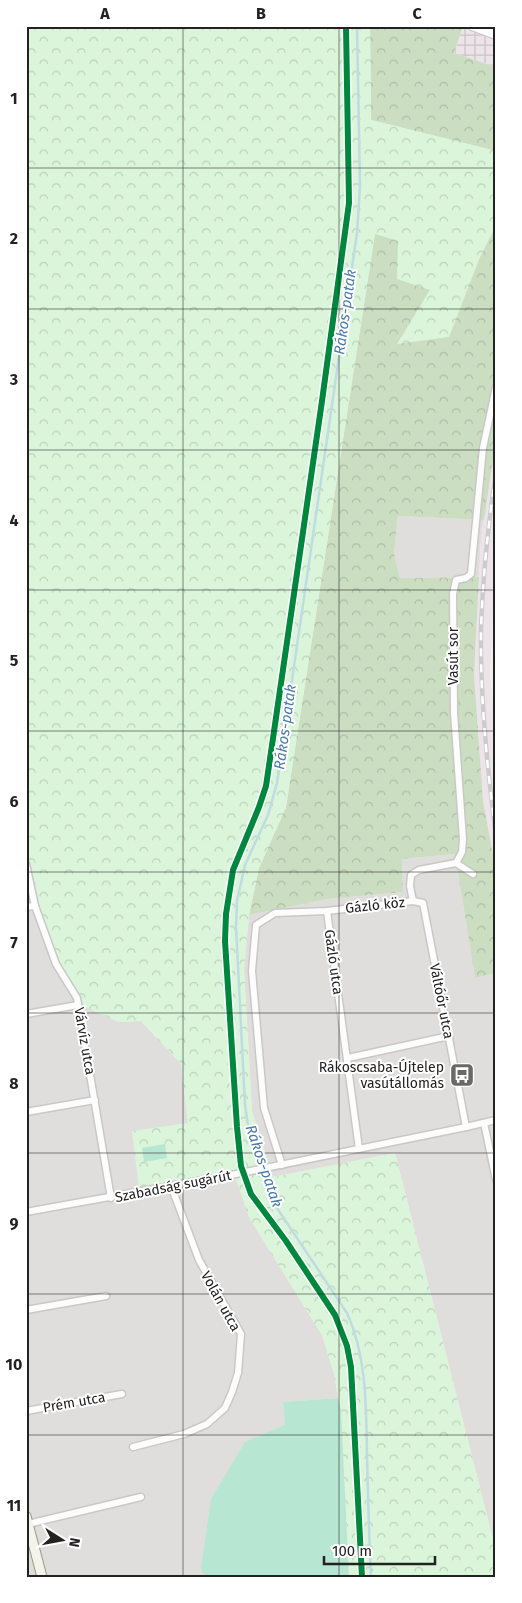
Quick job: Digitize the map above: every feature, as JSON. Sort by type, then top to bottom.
[{"type":"main road","points":[[27,1520],[42,1577]]},
{"type":"street","points":[[472,26],[496,35]]},
{"type":"street","name":"Vasút sor","points":[[456,863],[462,852],[464,839],[454,713],[453,594],[456,580],[466,578],[471,574],[483,448],[496,387]]},
{"type":"street","points":[[413,901],[410,886],[412,875],[418,870],[456,863],[473,874]]},
{"type":"street","name":"Várvíz utca","points":[[26,864],[35,906],[56,964],[77,998],[112,1198]]},
{"type":"street","name":"Gázló köz","points":[[327,911],[413,901],[422,903]]},
{"type":"street","name":"Váltóőr utca","points":[[422,903],[466,1127]]},
{"type":"street","points":[[26,907],[35,906]]},
{"type":"street","name":"Gázló utca","points":[[278,1165],[264,1108],[252,971],[256,925],[275,913],[327,911],[360,1149]]},
{"type":"street","points":[[26,1014],[78,1005]]},
{"type":"street","points":[[348,1058],[449,1036]]},
{"type":"street","points":[[26,1112],[95,1100]]},
{"type":"street","name":"Szabadság sugárút","points":[[26,1212],[112,1198],[484,1124],[496,1120]]},
{"type":"street","points":[[484,1124],[496,1180]]},
{"type":"street","name":"Volán utca","points":[[132,1447],[184,1434],[207,1424],[225,1408],[238,1373],[241,1334],[199,1260],[171,1186]]},
{"type":"street","points":[[26,1310],[106,1296]]},
{"type":"street","name":"Prém utca","points":[[26,1411],[122,1394]]},
{"type":"street","points":[[27,1520],[142,1497]]},
{"type":"shaded area","points":[[463,26],[496,26],[496,67],[454,53]]},
{"type":"shaded area","points":[[496,441],[496,550],[490,673],[496,739],[496,871],[483,801],[474,674],[481,539]]},
{"type":"shaded area","points":[[398,516],[484,520],[479,577],[400,578],[394,553]]},
{"type":"shaded area","points":[[26,852],[38,907],[85,1006],[119,1022],[141,1021],[181,1064],[188,1123],[139,1189],[233,1171],[250,1219],[322,1335],[334,1374],[338,1398],[283,1402],[285,1425],[201,1569],[204,1577],[26,1577]]},
{"type":"shaded area","points":[[455,854],[475,978],[496,973],[496,1551],[395,1153],[273,1177],[252,1111],[244,969],[249,915],[327,899],[403,892],[402,859]]},
{"type":"green space","points":[[26,26],[370,26],[371,120],[496,151],[496,225],[480,257],[449,337],[397,344],[430,290],[397,279],[398,241],[375,234],[286,807],[259,868],[249,915],[244,969],[252,1111],[273,1177],[395,1153],[496,1551],[496,1577],[349,1577],[341,1410],[334,1374],[322,1335],[250,1219],[233,1171],[139,1189],[132,1131],[188,1123],[181,1064],[141,1021],[119,1022],[85,1007],[59,963],[38,907],[26,852]]},
{"type":"green space","points":[[370,26],[463,26],[454,53],[496,67],[496,151],[371,120]]},
{"type":"green space","points":[[496,225],[496,441],[484,520],[398,516],[394,553],[400,578],[479,577],[474,674],[483,801],[496,871],[496,973],[475,978],[455,854],[402,859],[403,892],[327,899],[249,915],[259,868],[286,807],[375,233],[398,241],[430,290],[398,344],[480,257]]},
{"type":"green space","points":[[165,1144],[167,1158],[144,1162],[142,1148]]},
{"type":"green space","points":[[338,1398],[341,1410],[349,1577],[204,1577],[201,1569],[211,1499],[245,1442],[285,1425],[283,1402]]},
{"type":"waterway","name":"Rákos-patak","points":[[357,26],[360,186],[357,233],[277,783],[268,815],[245,865],[237,901],[236,927],[245,1105],[248,1125],[273,1202],[347,1313],[354,1330],[362,1365],[366,1400],[371,1577]]},
{"type":"railway","points":[[496,473],[485,570],[481,628],[485,732],[496,836]]},
{"type":"cycle path","points":[[346,26],[349,203],[266,786],[233,870],[226,914],[225,941],[241,1166],[251,1194],[286,1241],[335,1315],[347,1346],[351,1367],[362,1577]]},
{"type":"place","name":"Rákoscsaba-Újtelep vasútállomás","points":[[462,1075]]}]
